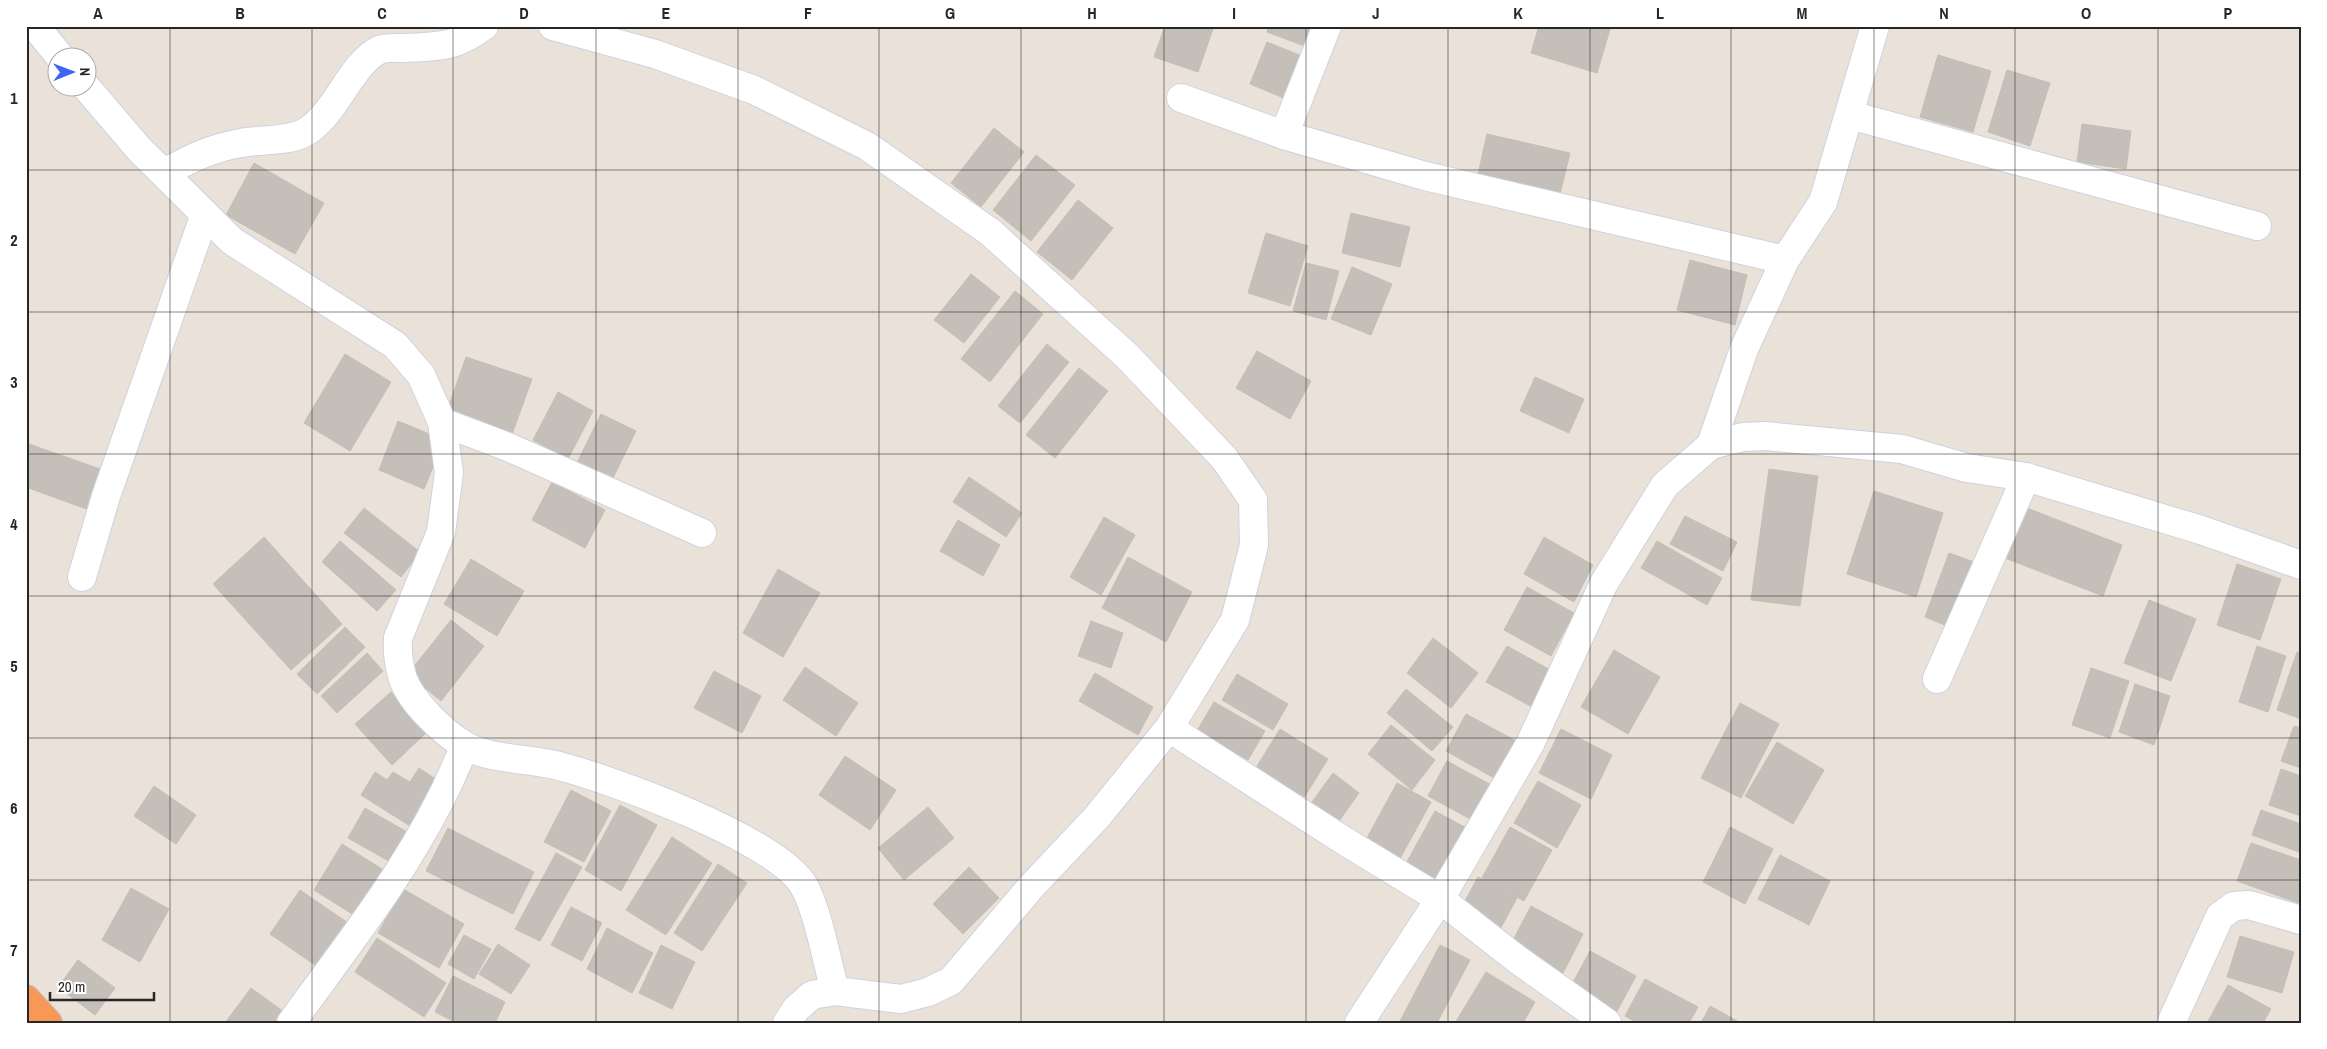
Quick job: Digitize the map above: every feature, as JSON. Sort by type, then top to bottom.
[{"type":"highway","points":[[26,999],[48,1023]]},
{"type":"street","points":[[35,26],[54,48]]},
{"type":"street","points":[[164,173],[199,154],[241,143],[287,138],[302,134],[316,124],[367,58],[380,50],[447,45],[466,39],[484,26]]},
{"type":"street","points":[[553,26],[655,54],[754,90],[867,146],[990,232],[1126,356],[1224,458],[1253,500],[1254,544],[1235,620],[1169,728],[1096,816],[1031,887],[950,981],[928,992],[901,999],[835,991],[812,995],[796,1008],[788,1023]]},
{"type":"street","points":[[1284,135],[1327,26]]},
{"type":"street","points":[[1711,445],[1744,349],[1785,260],[1823,202],[1875,26]]},
{"type":"street","points":[[96,98],[139,149],[232,241],[395,346],[421,375],[442,422],[449,473],[441,532],[398,638],[397,655],[404,680],[418,703],[438,725],[465,746],[484,753],[558,766],[627,787],[752,842],[782,863],[804,885],[816,918],[835,991]]},
{"type":"street","points":[[1181,98],[1284,135],[1425,176],[1785,260]]},
{"type":"street","points":[[1850,114],[2257,226]]},
{"type":"street","points":[[82,577],[106,496],[205,214]]},
{"type":"street","points":[[442,422],[508,447],[702,533]]},
{"type":"street","points":[[1359,1023],[1440,899],[1530,744],[1609,574],[1665,486],[1711,445],[1743,437],[1758,436],[1826,440],[1902,449],[1967,468],[2026,477],[2201,530],[2301,565]]},
{"type":"street","points":[[1937,679],[2026,477]]},
{"type":"street","points":[[1169,728],[1346,842],[1440,899],[1518,960],[1607,1023]]},
{"type":"street","points":[[291,1023],[400,868],[439,802],[465,746]]},
{"type":"street","points":[[2171,1023],[2220,916],[2234,906],[2249,905],[2301,920]]},
{"type":"building","points":[[1165,26],[1214,26],[1198,72],[1154,57]]},
{"type":"building","points":[[1269,26],[1318,26],[1310,48],[1267,32]]},
{"type":"building","points":[[1539,26],[1600,26],[1610,29],[1597,73],[1531,53]]},
{"type":"building","points":[[1267,42],[1307,58],[1291,101],[1250,84]]},
{"type":"building","points":[[1938,55],[1991,71],[1973,132],[1920,117]]},
{"type":"building","points":[[2007,70],[2050,83],[2030,146],[1988,132]]},
{"type":"building","points":[[2082,124],[2131,131],[2126,169],[2077,162]]},
{"type":"building","points":[[994,128],[1024,152],[981,207],[951,183]]},
{"type":"building","points":[[1487,134],[1570,153],[1559,198],[1477,179]]},
{"type":"building","points":[[1036,155],[1075,185],[1031,241],[993,210]]},
{"type":"building","points":[[254,163],[324,203],[295,254],[226,215]]},
{"type":"building","points":[[1078,200],[1113,228],[1072,280],[1037,252]]},
{"type":"building","points":[[1351,213],[1410,227],[1400,267],[1342,253]]},
{"type":"building","points":[[1266,233],[1308,246],[1290,306],[1248,293]]},
{"type":"building","points":[[1690,260],[1747,275],[1735,325],[1677,310]]},
{"type":"building","points":[[1306,263],[1339,271],[1326,320],[1293,311]]},
{"type":"building","points":[[1352,267],[1392,284],[1371,335],[1331,319]]},
{"type":"building","points":[[971,274],[1000,297],[964,343],[934,320]]},
{"type":"building","points":[[1015,291],[1043,314],[990,382],[961,359]]},
{"type":"building","points":[[1047,344],[1069,362],[1020,423],[998,406]]},
{"type":"building","points":[[1257,351],[1311,381],[1290,419],[1236,388]]},
{"type":"building","points":[[345,354],[391,382],[350,451],[304,423]]},
{"type":"building","points":[[466,357],[532,379],[511,437],[446,414]]},
{"type":"building","points":[[1079,368],[1108,391],[1055,458],[1026,435]]},
{"type":"building","points":[[1535,377],[1584,399],[1569,433],[1520,411]]},
{"type":"building","points":[[558,392],[593,411],[568,459],[533,440]]},
{"type":"building","points":[[601,414],[636,431],[609,486],[574,469]]},
{"type":"building","points":[[398,421],[444,440],[424,489],[379,470]]},
{"type":"building","points":[[26,443],[106,471],[92,511],[26,487]]},
{"type":"building","points":[[1769,469],[1818,476],[1800,606],[1751,600]]},
{"type":"building","points":[[969,477],[1022,513],[1006,537],[953,502]]},
{"type":"building","points":[[552,482],[605,510],[585,548],[532,520]]},
{"type":"building","points":[[1874,491],[1943,513],[1916,597],[1847,574]]},
{"type":"building","points":[[2019,505],[2122,545],[2103,596],[2000,556]]},
{"type":"building","points":[[364,508],[420,552],[401,577],[344,533]]},
{"type":"building","points":[[1685,516],[1737,542],[1723,571],[1670,544]]},
{"type":"building","points":[[1104,517],[1135,535],[1101,595],[1070,577]]},
{"type":"building","points":[[958,520],[1000,545],[983,576],[940,551]]},
{"type":"building","points":[[264,537],[342,624],[291,670],[213,584]]},
{"type":"building","points":[[1544,537],[1593,565],[1574,602],[1524,574]]},
{"type":"building","points":[[340,541],[396,590],[377,611],[322,562]]},
{"type":"building","points":[[1657,541],[1722,578],[1707,605],[1641,568]]},
{"type":"building","points":[[1949,553],[1982,565],[1957,630],[1925,617]]},
{"type":"building","points":[[1128,557],[1192,592],[1166,642],[1102,608]]},
{"type":"building","points":[[471,559],[524,591],[497,636],[444,604]]},
{"type":"building","points":[[2237,564],[2281,579],[2260,640],[2217,625]]},
{"type":"building","points":[[778,569],[820,593],[783,657],[743,633]]},
{"type":"building","points":[[1527,587],[1574,613],[1551,656],[1504,630]]},
{"type":"building","points":[[2149,600],[2196,619],[2171,681],[2124,663]]},
{"type":"building","points":[[451,620],[484,646],[441,701],[408,674]]},
{"type":"building","points":[[1091,621],[1123,633],[1111,668],[1078,656]]},
{"type":"building","points":[[345,627],[365,647],[317,694],[297,674]]},
{"type":"building","points":[[1433,638],[1478,673],[1451,708],[1407,673]]},
{"type":"building","points":[[1507,646],[1554,672],[1534,708],[1486,682]]},
{"type":"building","points":[[2257,646],[2286,656],[2268,712],[2239,702]]},
{"type":"building","points":[[1614,650],[1660,677],[1628,734],[1581,707]]},
{"type":"building","points":[[2297,652],[2301,653],[2301,719],[2277,710]]},
{"type":"building","points":[[367,653],[383,671],[337,713],[321,696]]},
{"type":"building","points":[[805,667],[858,703],[836,736],[783,700]]},
{"type":"building","points":[[2091,668],[2129,681],[2110,738],[2072,725]]},
{"type":"building","points":[[714,671],[761,696],[742,733],[694,708]]},
{"type":"building","points":[[1095,673],[1153,707],[1138,735],[1079,701]]},
{"type":"building","points":[[1237,674],[1288,704],[1273,730],[1222,700]]},
{"type":"building","points":[[2135,684],[2170,696],[2154,745],[2119,732]]},
{"type":"building","points":[[1406,689],[1453,727],[1432,751],[1387,713]]},
{"type":"building","points":[[391,692],[427,732],[392,765],[355,724]]},
{"type":"building","points":[[1214,702],[1265,731],[1248,760],[1197,731]]},
{"type":"building","points":[[1740,703],[1779,724],[1741,798],[1701,778]]},
{"type":"building","points":[[1466,714],[1516,741],[1496,779],[1446,751]]},
{"type":"building","points":[[1391,725],[1435,760],[1412,790],[1368,754]]},
{"type":"building","points":[[2294,726],[2301,728],[2301,768],[2281,761]]},
{"type":"building","points":[[1280,729],[1328,759],[1302,801],[1254,771]]},
{"type":"building","points":[[1561,729],[1612,755],[1591,799],[1539,773]]},
{"type":"building","points":[[1777,742],[1824,770],[1793,824],[1745,796]]},
{"type":"building","points":[[845,756],[896,790],[870,830],[819,795]]},
{"type":"building","points":[[1447,761],[1493,786],[1474,821],[1428,796]]},
{"type":"building","points":[[419,768],[437,780],[422,803],[432,809],[418,831],[361,795],[375,772],[387,780],[393,772],[410,782]]},
{"type":"building","points":[[2281,769],[2301,776],[2301,816],[2269,805]]},
{"type":"building","points":[[1333,773],[1359,793],[1334,828],[1307,809]]},
{"type":"building","points":[[1538,781],[1581,805],[1557,848],[1514,823]]},
{"type":"building","points":[[1397,783],[1431,802],[1396,866],[1362,847]]},
{"type":"building","points":[[154,786],[196,815],[176,844],[134,816]]},
{"type":"building","points":[[571,790],[611,811],[584,862],[544,842]]},
{"type":"building","points":[[620,805],[657,825],[621,891],[585,870]]},
{"type":"building","points":[[928,807],[954,838],[904,880],[878,848]]},
{"type":"building","points":[[365,808],[409,833],[392,863],[348,838]]},
{"type":"building","points":[[2261,810],[2301,824],[2299,852],[2252,835]]},
{"type":"building","points":[[1435,811],[1468,829],[1436,888],[1403,869]]},
{"type":"building","points":[[1510,827],[1552,850],[1524,901],[1482,878]]},
{"type":"building","points":[[1730,827],[1773,849],[1745,904],[1703,882]]},
{"type":"building","points":[[448,828],[534,872],[513,914],[426,871]]},
{"type":"building","points":[[672,837],[712,863],[666,935],[626,910]]},
{"type":"building","points":[[2251,843],[2301,860],[2301,904],[2237,881]]},
{"type":"building","points":[[342,844],[390,874],[362,920],[314,890]]},
{"type":"building","points":[[556,853],[582,867],[540,941],[515,929]]},
{"type":"building","points":[[1780,855],[1830,881],[1809,925],[1758,899]]},
{"type":"building","points":[[718,864],[747,883],[702,951],[674,933]]},
{"type":"building","points":[[969,867],[999,898],[963,934],[933,904]]},
{"type":"building","points":[[1478,877],[1517,898],[1498,933],[1459,912]]},
{"type":"building","points":[[131,888],[169,909],[140,962],[102,940]]},
{"type":"building","points":[[403,889],[464,924],[439,968],[378,933]]},
{"type":"building","points":[[300,890],[351,925],[321,969],[270,934]]},
{"type":"building","points":[[1531,906],[1583,934],[1563,973],[1511,944]]},
{"type":"building","points":[[571,907],[602,923],[582,961],[551,945]]},
{"type":"building","points":[[607,928],[653,953],[632,993],[587,969]]},
{"type":"building","points":[[464,935],[491,949],[474,979],[448,964]]},
{"type":"building","points":[[2240,936],[2294,952],[2282,993],[2227,977]]},
{"type":"building","points":[[377,938],[446,983],[424,1017],[355,972]]},
{"type":"building","points":[[498,944],[530,965],[511,994],[479,974]]},
{"type":"building","points":[[661,945],[695,962],[672,1009],[639,993]]},
{"type":"building","points":[[1440,945],[1470,960],[1437,1023],[1399,1023]]},
{"type":"building","points":[[1590,951],[1636,976],[1616,1013],[1570,988]]},
{"type":"building","points":[[78,960],[115,988],[95,1015],[58,987]]},
{"type":"building","points":[[1486,972],[1535,1002],[1523,1023],[1455,1023]]},
{"type":"building","points":[[453,976],[505,1002],[495,1023],[457,1023],[435,1012]]},
{"type":"building","points":[[1645,979],[1698,1007],[1689,1023],[1637,1023],[1625,1016]]},
{"type":"building","points":[[2228,985],[2271,1009],[2263,1023],[2207,1023]]},
{"type":"building","points":[[251,988],[291,1017],[287,1023],[225,1023]]},
{"type":"building","points":[[1710,1006],[1741,1023],[1701,1023]]}]
